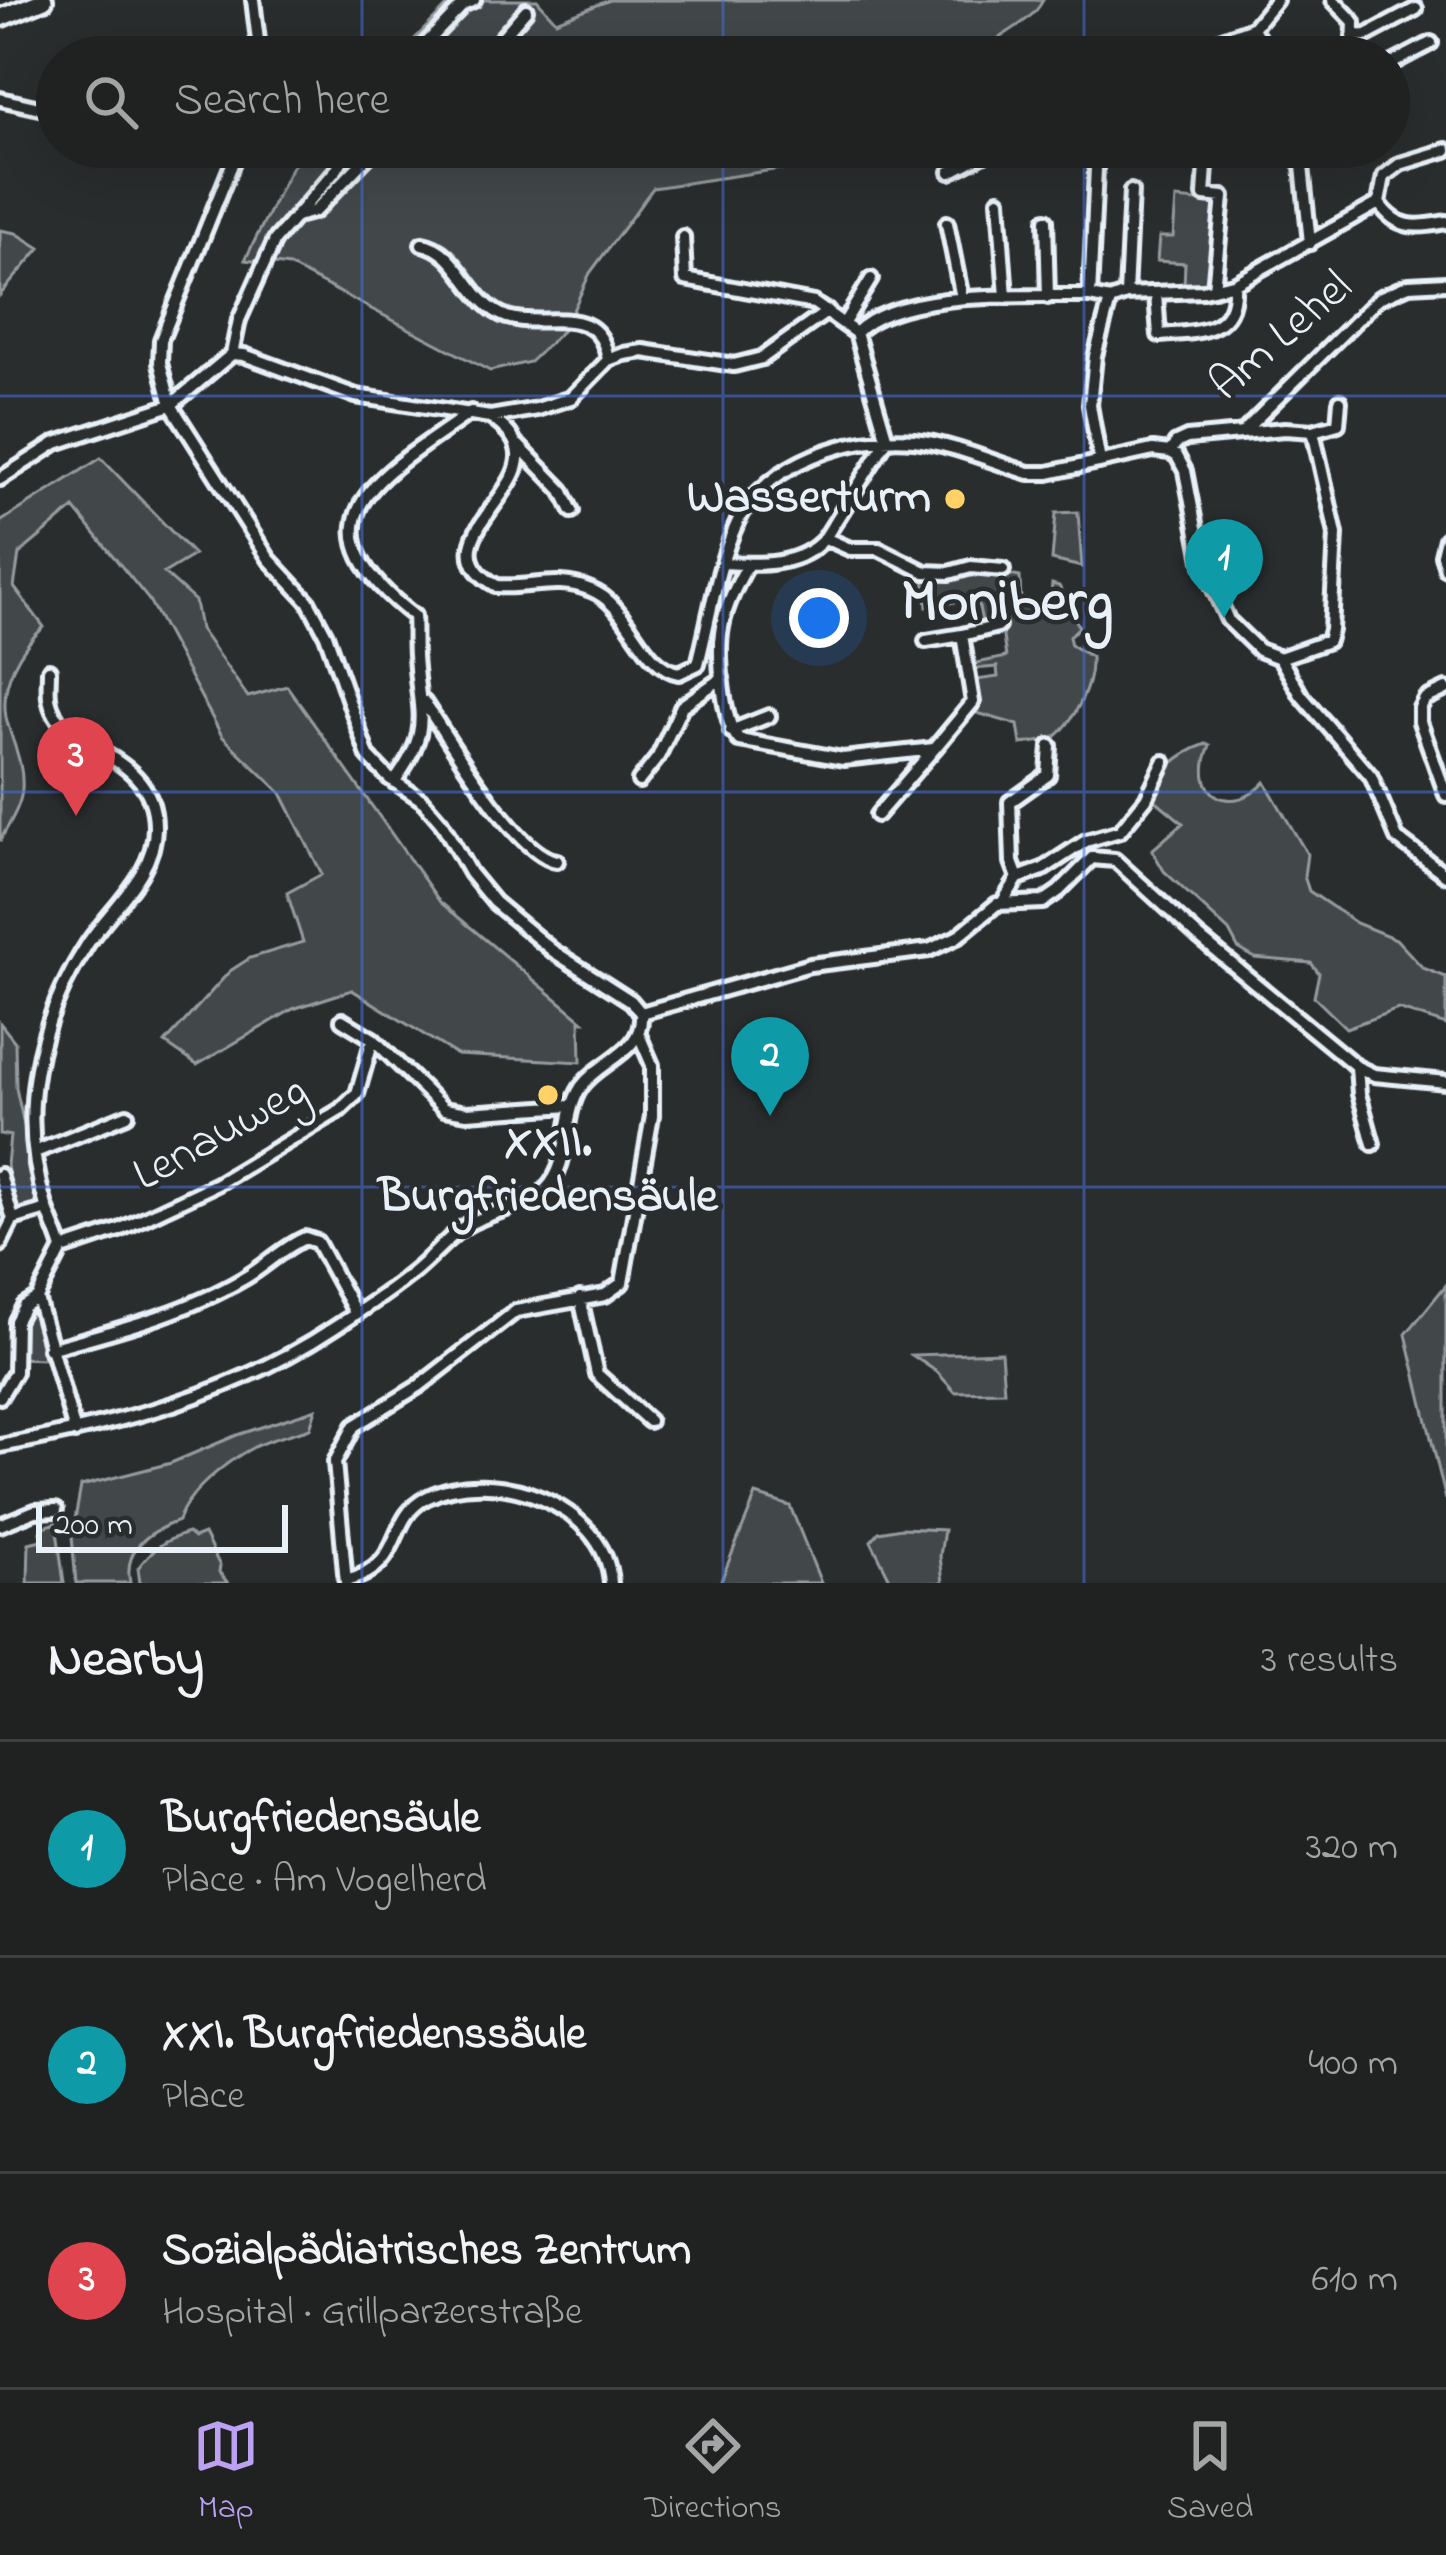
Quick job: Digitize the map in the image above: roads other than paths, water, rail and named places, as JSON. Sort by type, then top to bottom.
[{"type":"main road","points":[[0,18],[44,0]]},
{"type":"street","points":[[254,0],[258,36]]},
{"type":"street","points":[[434,36],[474,0]]},
{"type":"street","points":[[1239,36],[1248,33],[1276,0]]},
{"type":"street","points":[[1333,0],[1354,22],[1353,36],[1367,35],[1416,9]]},
{"type":"street","points":[[503,36],[526,10]]},
{"type":"street","points":[[1253,28],[1257,36]]},
{"type":"street","points":[[1410,54],[1431,43]]},
{"type":"street","points":[[0,99],[36,107]]},
{"type":"street","points":[[1410,161],[1446,150]]},
{"type":"street","points":[[227,168],[161,340],[160,362],[171,404],[269,559],[308,601],[326,635],[368,756],[441,822],[470,873],[494,902],[553,951],[632,1001],[641,1013],[639,1035],[650,1054],[652,1116],[620,1287],[605,1295],[530,1306],[507,1316],[452,1362],[348,1433],[335,1462],[346,1582],[367,1576],[383,1563],[418,1503],[439,1492],[478,1486],[518,1491],[568,1514],[600,1544],[611,1583]]},
{"type":"street","points":[[0,478],[56,443],[171,404],[232,354],[249,296],[275,240],[338,168]]},
{"type":"street","points":[[296,217],[315,211],[357,168]]},
{"type":"street","points":[[950,172],[958,168]]},
{"type":"street","points":[[1090,296],[1096,168]]},
{"type":"street","points":[[1206,168],[1204,195],[1222,197],[1214,289]]},
{"type":"street","points":[[1302,168],[1310,243]]},
{"type":"street","points":[[1395,168],[1384,176],[1379,203],[1392,220],[1405,226],[1446,222]]},
{"type":"street","points":[[1126,294],[1131,191]]},
{"type":"street","points":[[999,200],[1006,297]]},
{"type":"street","points":[[856,334],[861,327],[900,310],[962,298],[1090,296],[1110,300],[1126,294],[1234,284],[1379,203]]},
{"type":"street","points":[[1046,220],[1048,297]]},
{"type":"street","points":[[947,223],[962,298]]},
{"type":"street","points":[[683,237],[683,277],[688,281],[784,295],[829,311],[856,334],[887,440],[812,553],[792,560],[724,563]]},
{"type":"street","points":[[422,244],[430,244],[454,265],[476,296],[502,314],[576,322],[597,330],[608,360]]},
{"type":"street","points":[[844,323],[872,279]]},
{"type":"street","name":"Am Lehel","points":[[1170,452],[1187,439],[1243,433],[1379,298],[1408,285],[1446,283]]},
{"type":"street","points":[[1156,294],[1159,334],[1174,334],[1225,321],[1235,302],[1234,284]]},
{"type":"street","points":[[1100,462],[1090,405],[1095,356],[1110,300]]},
{"type":"street","points":[[232,354],[356,396],[490,417],[537,410],[571,398],[608,360],[643,352],[734,365],[762,358],[829,311]]},
{"type":"street","points":[[1243,433],[1313,431],[1338,424],[1340,401]]},
{"type":"street","points":[[394,782],[417,748],[422,699],[414,616],[376,585],[357,545],[355,515],[371,486],[471,412]]},
{"type":"street","points":[[490,417],[562,490],[572,512]]},
{"type":"street","points":[[1280,658],[1318,647],[1328,641],[1331,630],[1336,534],[1313,431]]},
{"type":"street","points":[[516,443],[518,460],[510,481],[474,535],[475,567],[489,582],[510,587],[561,582],[603,595],[654,661],[679,673],[698,664],[740,518],[774,479],[823,452],[887,440],[940,445],[1030,473],[1153,450],[1170,452],[1185,471],[1203,565],[1220,606],[1245,640],[1280,658],[1301,695],[1371,776],[1397,838],[1446,874]]},
{"type":"street","points":[[824,538],[850,549],[879,549],[915,571],[1003,570]]},
{"type":"street","points":[[1446,539],[1442,561],[1446,569]]},
{"type":"street","points":[[748,564],[721,631],[722,678],[731,731],[739,740],[843,759],[934,749]]},
{"type":"street","points":[[926,641],[998,626]]},
{"type":"street","points":[[878,815],[973,702],[962,635]]},
{"type":"street","points":[[0,1397],[15,1372],[14,1325],[24,1306],[37,1298],[62,1250],[34,1152],[31,1088],[45,1032],[86,946],[147,866],[156,821],[139,783],[123,764],[58,720],[49,698],[49,670]]},
{"type":"street","points":[[639,781],[665,743],[682,706],[722,678]]},
{"type":"street","points":[[1446,689],[1425,699],[1419,715],[1446,795]]},
{"type":"street","points":[[422,699],[514,829],[543,859],[557,860]]},
{"type":"street","points":[[731,731],[769,716]]},
{"type":"street","points":[[1018,878],[1012,862],[1010,802],[1048,775],[1050,746]]},
{"type":"street","points":[[641,1013],[810,965],[929,950],[957,937],[1002,903],[1018,878],[1086,841],[1120,832],[1146,799],[1164,762]]},
{"type":"street","points":[[1002,903],[1042,902],[1086,861],[1115,860],[1199,937],[1357,1067],[1375,1075],[1446,1082]]},
{"type":"street","points":[[341,1020],[373,1039],[438,1105],[453,1112],[570,1106]]},
{"type":"street","points":[[0,1446],[75,1432],[190,1400],[305,1346],[414,1272],[460,1229],[546,1190],[558,1172],[570,1106],[587,1079],[639,1035]]},
{"type":"street","name":"Lenauweg","points":[[62,1250],[119,1230],[218,1184],[340,1110],[357,1094],[373,1039]]},
{"type":"street","points":[[1357,1067],[1373,1144]]},
{"type":"street","points":[[34,1152],[127,1115]]},
{"type":"street","points":[[0,1175],[13,1219],[0,1245]]},
{"type":"street","points":[[13,1219],[47,1209]]},
{"type":"street","points":[[49,1349],[128,1327],[208,1297],[243,1280],[305,1238],[317,1243],[356,1313]]},
{"type":"street","points":[[37,1298],[75,1432]]},
{"type":"street","points":[[580,1298],[597,1374],[650,1421]]},
{"type":"street","points":[[0,1525],[35,1511],[56,1510]]},
{"type":"waterway","points":[[1197,943],[1244,984]]},
{"type":"waterway","points":[[1253,991],[1266,1000]]},
{"type":"waterway","points":[[1331,1053],[1350,1074]]},
{"type":"waterway","points":[[1364,1079],[1399,1083]]},
{"type":"place","name":"Wasserturm","points":[[955,499]]},
{"type":"place","name":"Burgfriedensäule","points":[[1224,618]]},
{"type":"place","name":"Sozialpädiatrisches Zentrum","points":[[76,816]]},
{"type":"place","name":"XXII. Burgfriedensäule","points":[[548,1095]]},
{"type":"place","name":"XXI. Burgfriedenssäule","points":[[770,1116]]},
{"type":"district","name":"Moniberg","points":[[1007,604]]}]
